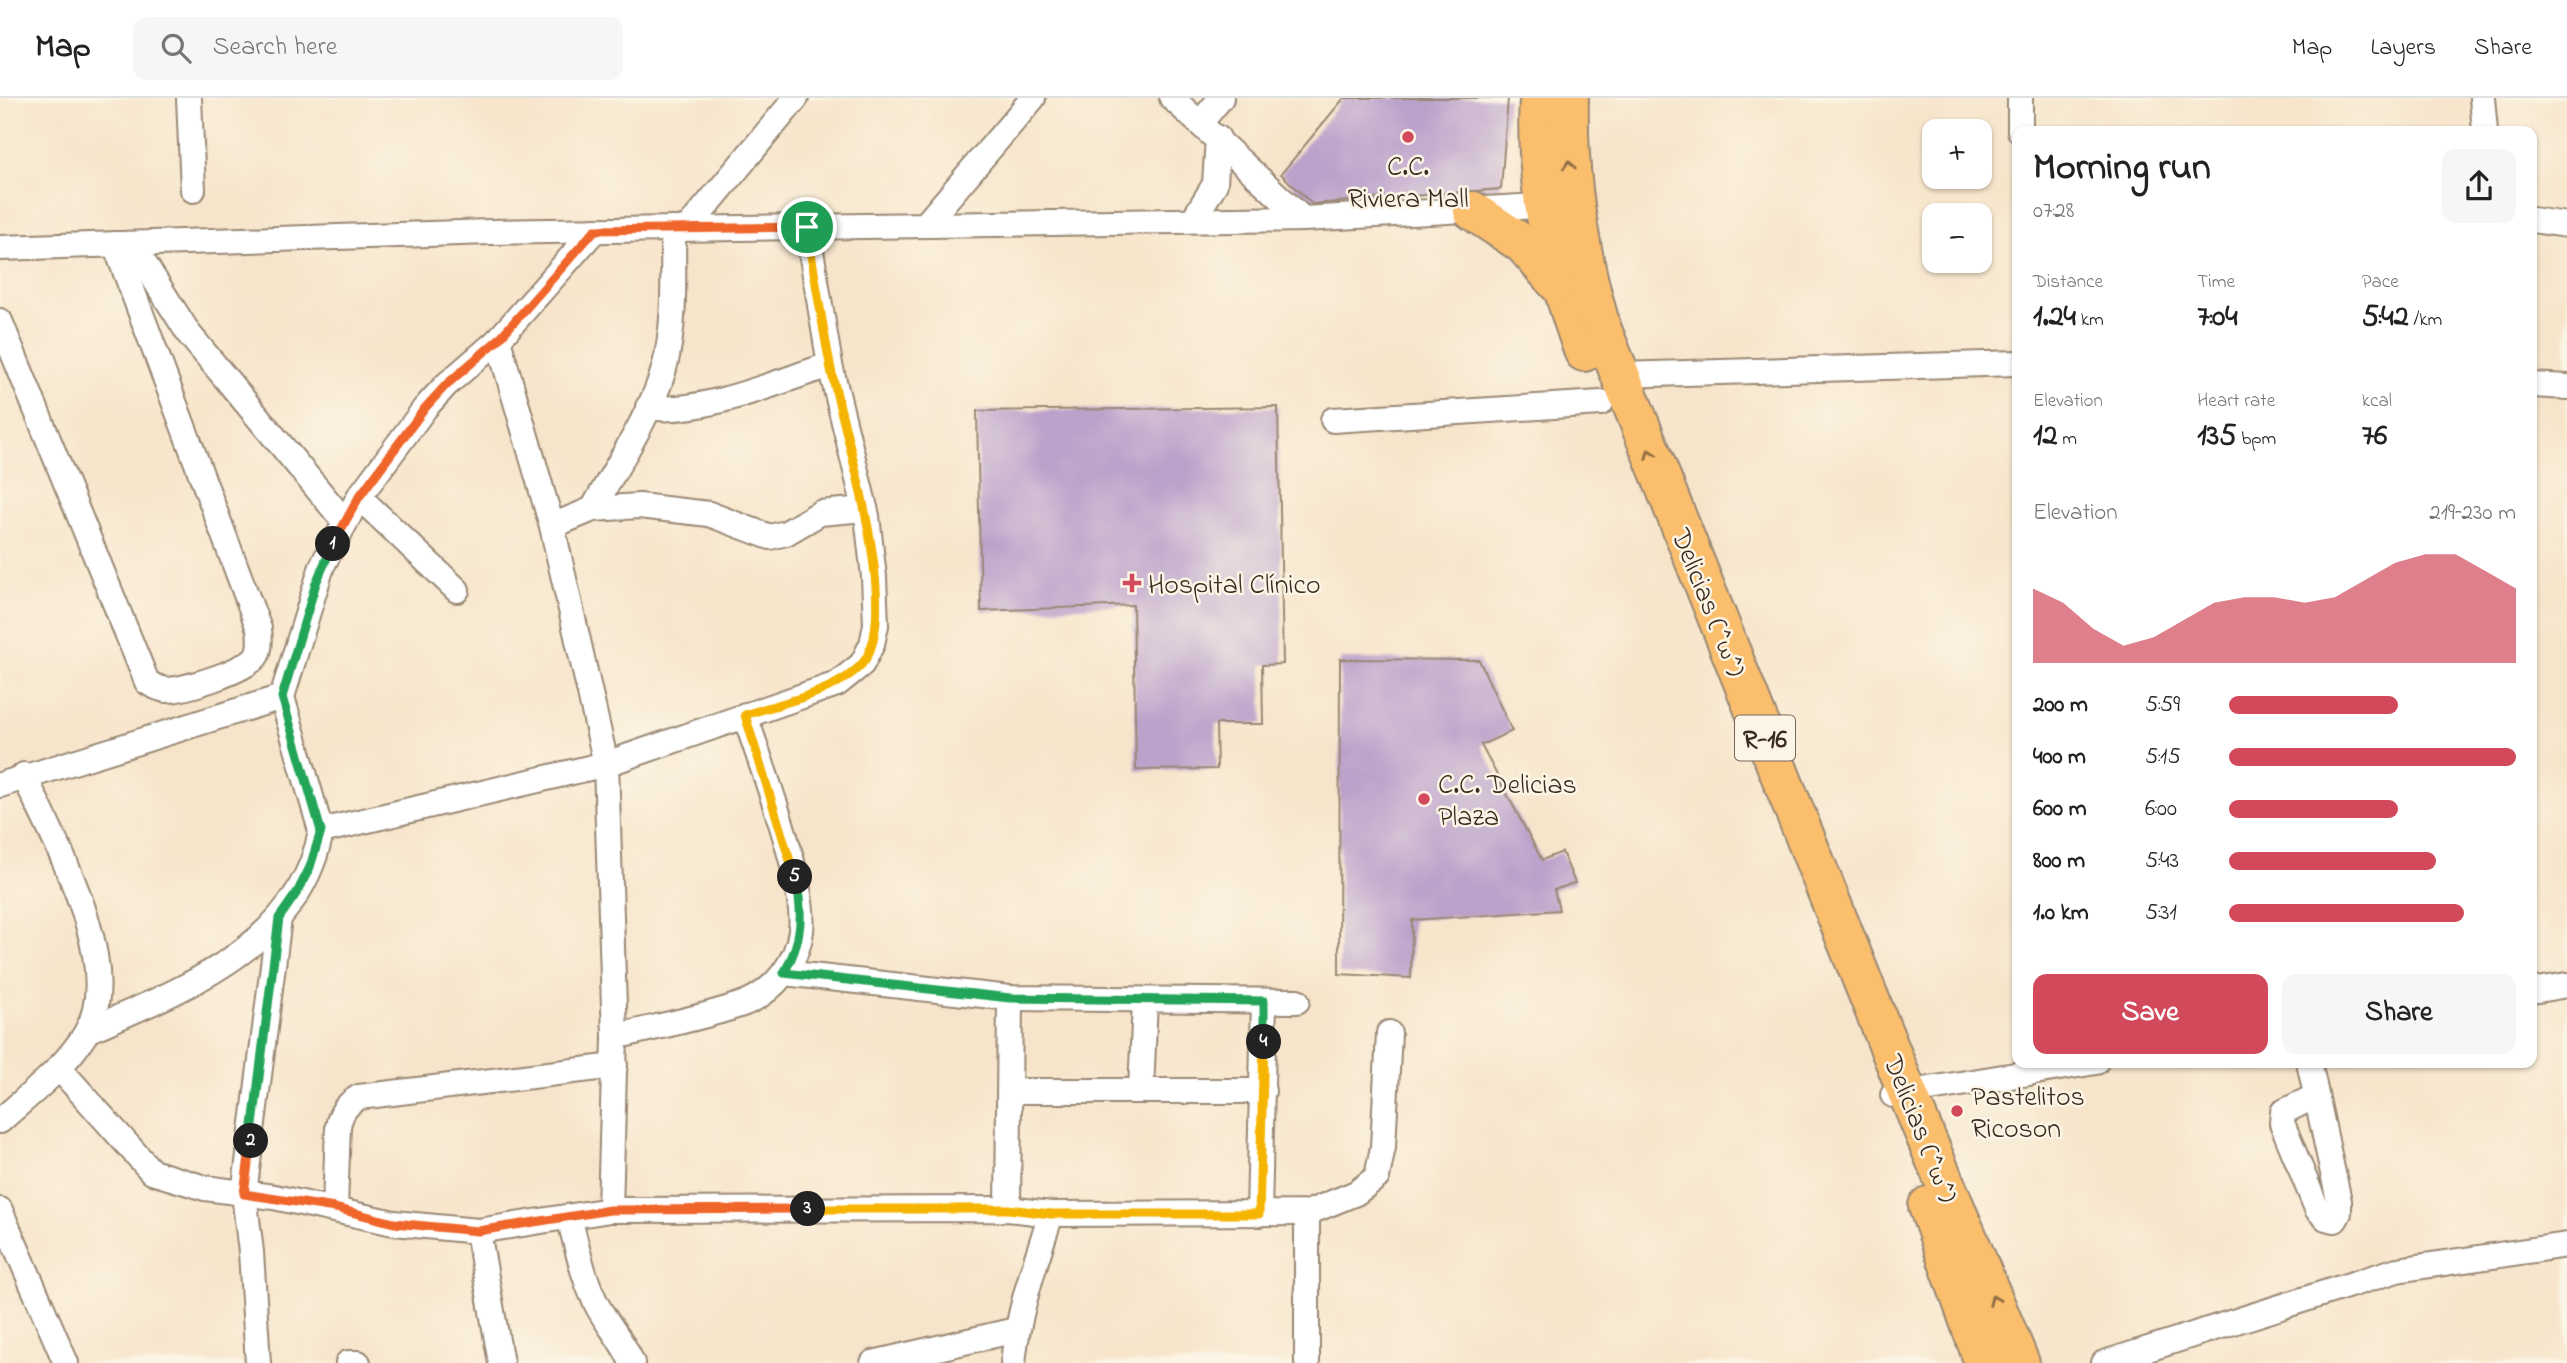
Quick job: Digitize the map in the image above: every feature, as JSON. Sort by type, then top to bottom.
[{"type":"main road","name":"Delicias (^w^)","points":[[1539,98],[1538,150],[1589,285],[1610,389]]},
{"type":"main road","name":"Delicias (^w^)","points":[[1569,98],[1558,204],[1560,287],[1610,389],[1898,1094],[2020,1363]]},
{"type":"main road","points":[[1473,211],[1523,244],[1560,287]]},
{"type":"main road","name":"Delicias (^w^)","points":[[1898,1094],[1984,1363]]},
{"type":"street","points":[[190,98],[193,190]]},
{"type":"street","points":[[593,509],[660,381],[667,351],[680,229],[796,98]]},
{"type":"street","points":[[925,225],[1033,98]]},
{"type":"street","points":[[1172,98],[1303,219]]},
{"type":"street","points":[[1193,220],[1215,184],[1209,130],[1221,98]]},
{"type":"street","points":[[2020,98],[2020,126]]},
{"type":"street","points":[[2482,98],[2485,126]]},
{"type":"street","points":[[0,248],[595,230],[1303,219],[1558,204]]},
{"type":"street","points":[[2537,221],[2567,225]]},
{"type":"street","points":[[321,831],[606,764],[837,684],[862,664],[876,625],[874,577],[865,509],[830,365],[807,227]]},
{"type":"street","points":[[87,1031],[191,986],[226,965],[279,918],[304,879],[318,847],[321,831],[282,697],[316,583],[344,522],[359,497],[425,408],[463,369],[498,340],[595,230]]},
{"type":"street","points":[[0,321],[147,682],[167,690],[179,688],[249,664],[257,656],[261,642],[259,629],[123,244]]},
{"type":"street","points":[[123,244],[189,334],[344,522]]},
{"type":"street","points":[[498,340],[552,526],[606,764],[615,1037],[610,1210]]},
{"type":"street","points":[[1333,420],[1610,389],[2012,363]]},
{"type":"street","points":[[648,407],[672,410],[696,407],[830,365]]},
{"type":"street","points":[[2537,385],[2567,387]]},
{"type":"street","points":[[359,497],[457,590]]},
{"type":"street","points":[[552,526],[593,509],[678,508],[709,514],[770,537],[786,533],[821,513],[865,509]]},
{"type":"street","points":[[0,785],[24,775],[282,697]]},
{"type":"street","points":[[615,1037],[746,1002],[769,989],[784,973],[797,951],[802,928],[798,890],[745,715]]},
{"type":"street","points":[[0,1121],[59,1068],[87,1031],[97,975],[95,947],[88,919],[24,775]]},
{"type":"street","points":[[258,1363],[251,1252],[244,1194],[279,918]]},
{"type":"street","points":[[784,973],[1010,998],[1297,1001]]},
{"type":"street","points":[[2537,989],[2567,985]]},
{"type":"street","points":[[1008,1209],[1010,998]]},
{"type":"street","points":[[1140,1091],[1145,999]]},
{"type":"street","points":[[1259,1214],[1264,1001]]},
{"type":"street","points":[[59,1068],[152,1172],[205,1188],[335,1208],[394,1223],[478,1231],[610,1210],[1008,1209],[1051,1214],[1307,1213],[1356,1193],[1377,1177],[1383,1147],[1389,1033]]},
{"type":"street","points":[[335,1208],[338,1126],[347,1104],[359,1097],[615,1066]]},
{"type":"street","points":[[1898,1094],[2059,1068]]},
{"type":"street","points":[[2310,1068],[2316,1096]]},
{"type":"street","points":[[1010,1091],[1263,1091]]},
{"type":"street","points":[[0,1210],[66,1363]]},
{"type":"street","points":[[1307,1213],[1307,1363]]},
{"type":"street","points":[[1013,1363],[1016,1330],[1051,1214]]},
{"type":"street","points":[[569,1217],[584,1277],[598,1308],[622,1339],[632,1363]]},
{"type":"street","points":[[478,1231],[501,1363]]},
{"type":"street","points":[[2104,1363],[2397,1270],[2567,1245]]},
{"type":"street","points":[[873,1363],[1016,1330]]},
{"type":"street","points":[[348,1363],[358,1363]]},
{"type":"building","name":"C.C. Riviera Mall","points":[[1344,98],[1508,98],[1501,189],[1312,204],[1281,174]]},
{"type":"building","name":"Hospital Clínico","points":[[1278,407],[1283,664],[1262,665],[1263,724],[1216,724],[1217,769],[1136,770],[1133,605],[981,611],[977,411]]},
{"type":"building","name":"C.C. Delicias Plaza","points":[[1340,659],[1479,660],[1512,731],[1481,745],[1542,860],[1562,852],[1575,883],[1554,890],[1559,910],[1412,920],[1411,978],[1339,974]]},
{"type":"place","name":"C.C. Riviera Mall","points":[[1408,137]]},
{"type":"place","name":"Hospital Clínico","points":[[1132,583]]},
{"type":"place","name":"C.C. Delicias Plaza","points":[[1424,799]]},
{"type":"place","name":"Pastelitos Ricoson","points":[[1957,1111]]},
{"type":"route","points":[[807,227],[830,365],[867,516],[876,625],[872,645],[862,664],[837,684],[745,715],[798,890],[802,928],[797,951],[784,973],[1010,998],[1264,1001],[1259,1214],[1051,1214],[1008,1209],[610,1210],[478,1231],[394,1223],[335,1208],[244,1194],[279,918],[298,891],[310,867],[321,831],[282,697],[322,566],[344,522],[359,497],[425,408],[471,361],[498,340],[595,230],[807,227]]}]
